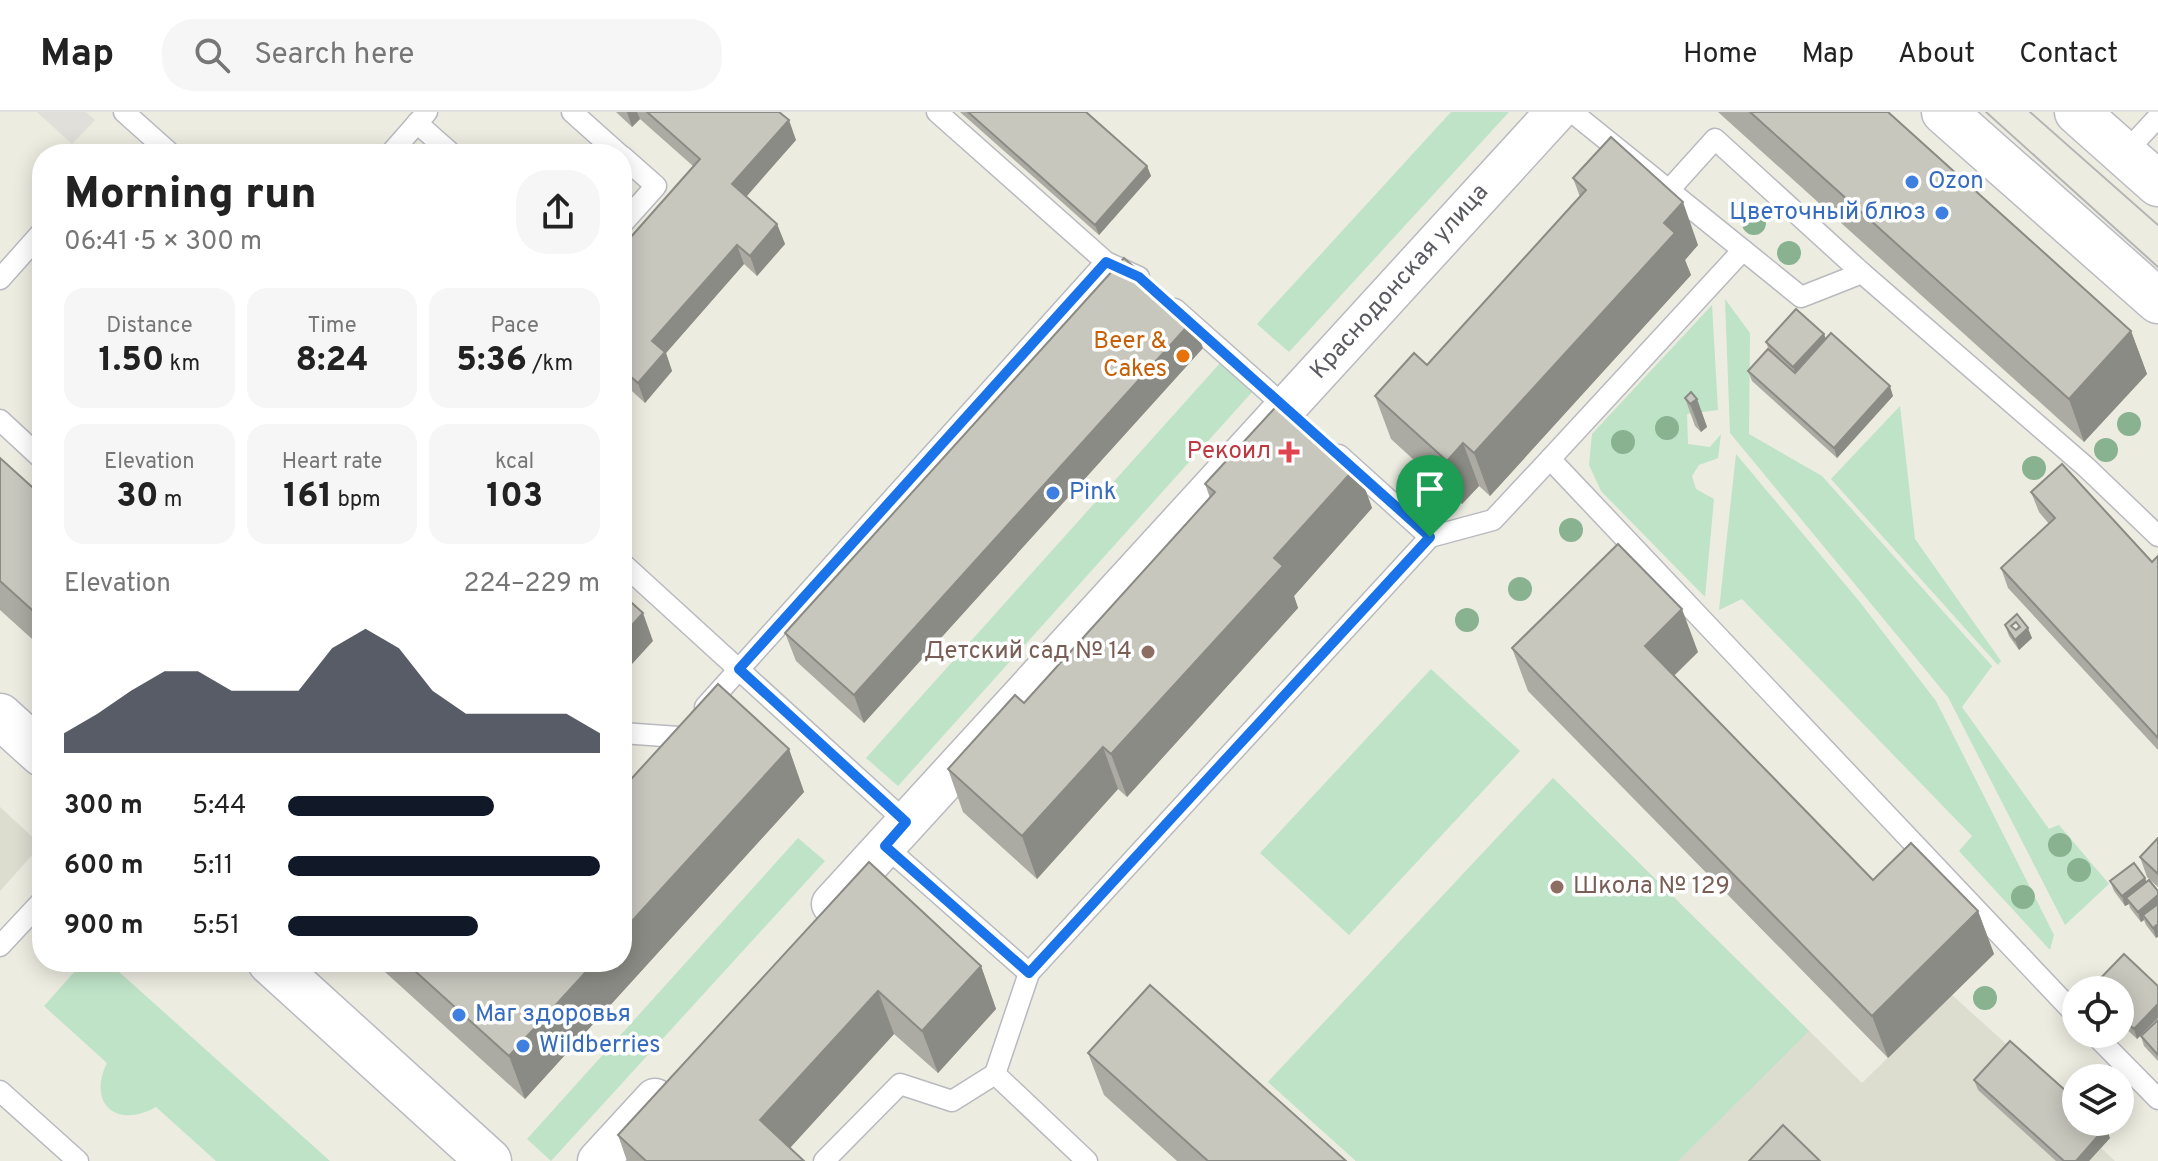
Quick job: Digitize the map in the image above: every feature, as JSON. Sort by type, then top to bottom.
[{"type":"main road","points":[[1944,112],[2158,301]]},
{"type":"main road","points":[[2077,112],[2158,184]]},
{"type":"main road","points":[[0,716],[32,745]]},
{"type":"main road","points":[[281,972],[489,1161]]},
{"type":"street","name":"Краснодонская улица","points":[[811,927],[1295,416],[1556,112]]},
{"type":"street","points":[[598,1161],[683,1068]]},
{"type":"lane","points":[[124,112],[160,144]]},
{"type":"lane","points":[[572,112],[608,144]]},
{"type":"lane","points":[[937,112],[1106,262],[1139,277],[1295,416]]},
{"type":"lane","points":[[1572,112],[1801,297],[1862,273]]},
{"type":"lane","points":[[2124,154],[2158,117]]},
{"type":"lane","points":[[399,144],[422,118],[444,144]]},
{"type":"lane","points":[[1669,190],[1715,139],[1862,273],[2086,467],[2158,536]]},
{"type":"lane","points":[[632,165],[656,186],[632,213]]},
{"type":"lane","points":[[0,279],[32,243]]},
{"type":"lane","points":[[824,1161],[900,1084],[952,1101],[995,1074],[1029,973],[1430,537],[1493,520],[1743,250]]},
{"type":"lane","points":[[660,758],[1106,262]]},
{"type":"lane","points":[[0,420],[32,450]]},
{"type":"lane","points":[[1325,443],[1430,537]]},
{"type":"lane","points":[[1550,459],[2062,1000]]},
{"type":"lane","points":[[632,572],[739,669],[1029,973]]},
{"type":"lane","points":[[632,734],[678,737]]},
{"type":"lane","points":[[0,946],[32,912]]},
{"type":"lane","points":[[2108,1048],[2158,1099]]},
{"type":"lane","points":[[995,1074],[1087,1161]]},
{"type":"lane","points":[[0,1091],[78,1161]]},
{"type":"lane","points":[[1056,1161],[1061,1137]]},
{"type":"shaded area","points":[[37,112],[86,112],[95,120],[72,144]]},
{"type":"shaded area","name":"Школа № 129","points":[[1553,778],[1862,1083],[1952,995],[2062,1094],[2062,1136],[2108,1136],[2110,1138],[2101,1148],[2115,1161],[1356,1161],[1268,1082]]},
{"type":"shaded area","points":[[0,807],[32,837],[32,855],[0,891]]},
{"type":"green space","points":[[1451,112],[1509,112],[1289,352],[1257,324]]},
{"type":"green space","points":[[1725,299],[1750,333],[1749,434],[1822,476],[1992,666],[1962,707],[2049,829],[2059,825],[2109,884],[2065,925],[1948,697],[1730,433]]},
{"type":"green space","points":[[1712,305],[1718,410],[1687,414],[1688,444],[1710,447],[1721,434],[1718,458],[1699,465],[1692,476],[1696,489],[1714,499],[1705,597],[1601,491],[1589,465],[1592,434]]},
{"type":"green space","points":[[1221,362],[1253,391],[898,786],[866,758]]},
{"type":"green space","points":[[1900,406],[1915,539],[2001,661],[1998,665],[1831,479]]},
{"type":"green space","points":[[1736,454],[1859,601],[1936,701],[2054,935],[2050,950],[1959,851],[1972,836],[1742,599],[1719,610]]},
{"type":"green space","points":[[1431,669],[1520,751],[1349,935],[1260,853]]},
{"type":"green space","name":"Школа № 129","points":[[1553,778],[1809,1031],[1678,1161],[1356,1161],[1268,1082]]},
{"type":"green space","points":[[798,838],[825,861],[551,1161],[527,1139]]},
{"type":"green space","points":[[74,972],[119,972],[330,1161],[216,1161],[156,1107],[142,1113],[118,1114],[103,1101],[102,1078],[107,1063],[44,1006]]},
{"type":"building","points":[[647,112],[779,112],[789,120],[732,184],[777,224],[750,256],[737,245],[652,341],[665,352],[638,383],[632,378],[632,236],[700,159]]},
{"type":"building","points":[[968,112],[1086,112],[1147,166],[1095,225]]},
{"type":"building","points":[[1750,112],[1888,112],[2131,331],[2069,399]]},
{"type":"building","points":[[1611,137],[1683,202],[1664,223],[1675,233],[1474,453],[1463,443],[1447,461],[1375,396],[1414,353],[1427,365],[1586,190],[1573,178]]},
{"type":"building","points":[[1124,258],[1193,320],[854,695],[785,633]]},
{"type":"building","points":[[1796,309],[1824,334],[1793,367],[1766,342]]},
{"type":"building","points":[[1831,333],[1890,386],[1834,448],[1748,371],[1768,349],[1795,373]]},
{"type":"building","points":[[1691,392],[1697,399],[1690,404],[1685,398]]},
{"type":"building","points":[[1283,399],[1357,466],[1274,558],[1283,566],[1111,754],[1103,747],[1022,836],[948,769],[1015,695],[1024,703],[1215,492],[1205,484]]},
{"type":"building","points":[[0,458],[32,487],[32,610],[0,581]]},
{"type":"building","points":[[2062,464],[2152,562],[2158,556],[2158,738],[2001,568],[2055,518],[2031,492]]},
{"type":"building","points":[[1618,544],[1682,609],[1645,646],[1873,880],[1911,843],[1978,911],[1872,1016],[1512,648]]},
{"type":"building","points":[[632,603],[643,613],[632,625]]},
{"type":"building","points":[[2017,614],[2028,628],[2015,640],[2005,625]]},
{"type":"building","points":[[718,684],[789,749],[632,921],[632,778]]},
{"type":"building","points":[[2158,838],[2158,874],[2140,857]]},
{"type":"building","points":[[869,862],[981,966],[922,1031],[878,991],[760,1120],[804,1161],[646,1161],[618,1135]]},
{"type":"building","points":[[2134,863],[2145,878],[2122,896],[2110,881]]},
{"type":"building","points":[[2149,880],[2158,895],[2138,912],[2126,898]]},
{"type":"building","points":[[2158,904],[2158,924],[2153,928],[2143,915]]},
{"type":"building","points":[[2124,954],[2158,986],[2158,1004],[2134,1029],[2134,976],[2103,976]]},
{"type":"building","points":[[416,972],[586,972],[509,1056]]},
{"type":"building","points":[[1150,985],[1346,1161],[1208,1161],[1088,1053]]},
{"type":"building","points":[[2158,1020],[2158,1055],[2141,1036]]},
{"type":"building","points":[[2010,1041],[2062,1087],[2062,1136],[2098,1136],[2076,1161],[2064,1161],[1974,1080]]},
{"type":"building","points":[[1783,1125],[1820,1161],[1749,1161]]},
{"type":"tram line","points":[[1986,112],[2158,267]]},
{"type":"tram line","points":[[2030,112],[2158,225]]},
{"type":"place","name":"Ozon","points":[[1912,182]]},
{"type":"place","name":"Цветочный блюз","points":[[1942,213]]},
{"type":"place","name":"Beer & Cakes","points":[[1183,356]]},
{"type":"place","name":"Рекоил","points":[[1289,452]]},
{"type":"place","name":"Pink","points":[[1053,493]]},
{"type":"place","name":"Детский сад № 14","points":[[1148,652]]},
{"type":"place","name":"Школа № 129","points":[[1557,887]]},
{"type":"place","name":"Маг здоровья","points":[[459,1015]]},
{"type":"place","name":"Wildberries","points":[[523,1046]]},
{"type":"route","points":[[1106,262],[1139,277],[1430,537],[1029,973],[885,846],[906,822],[739,669],[1106,262]]}]
